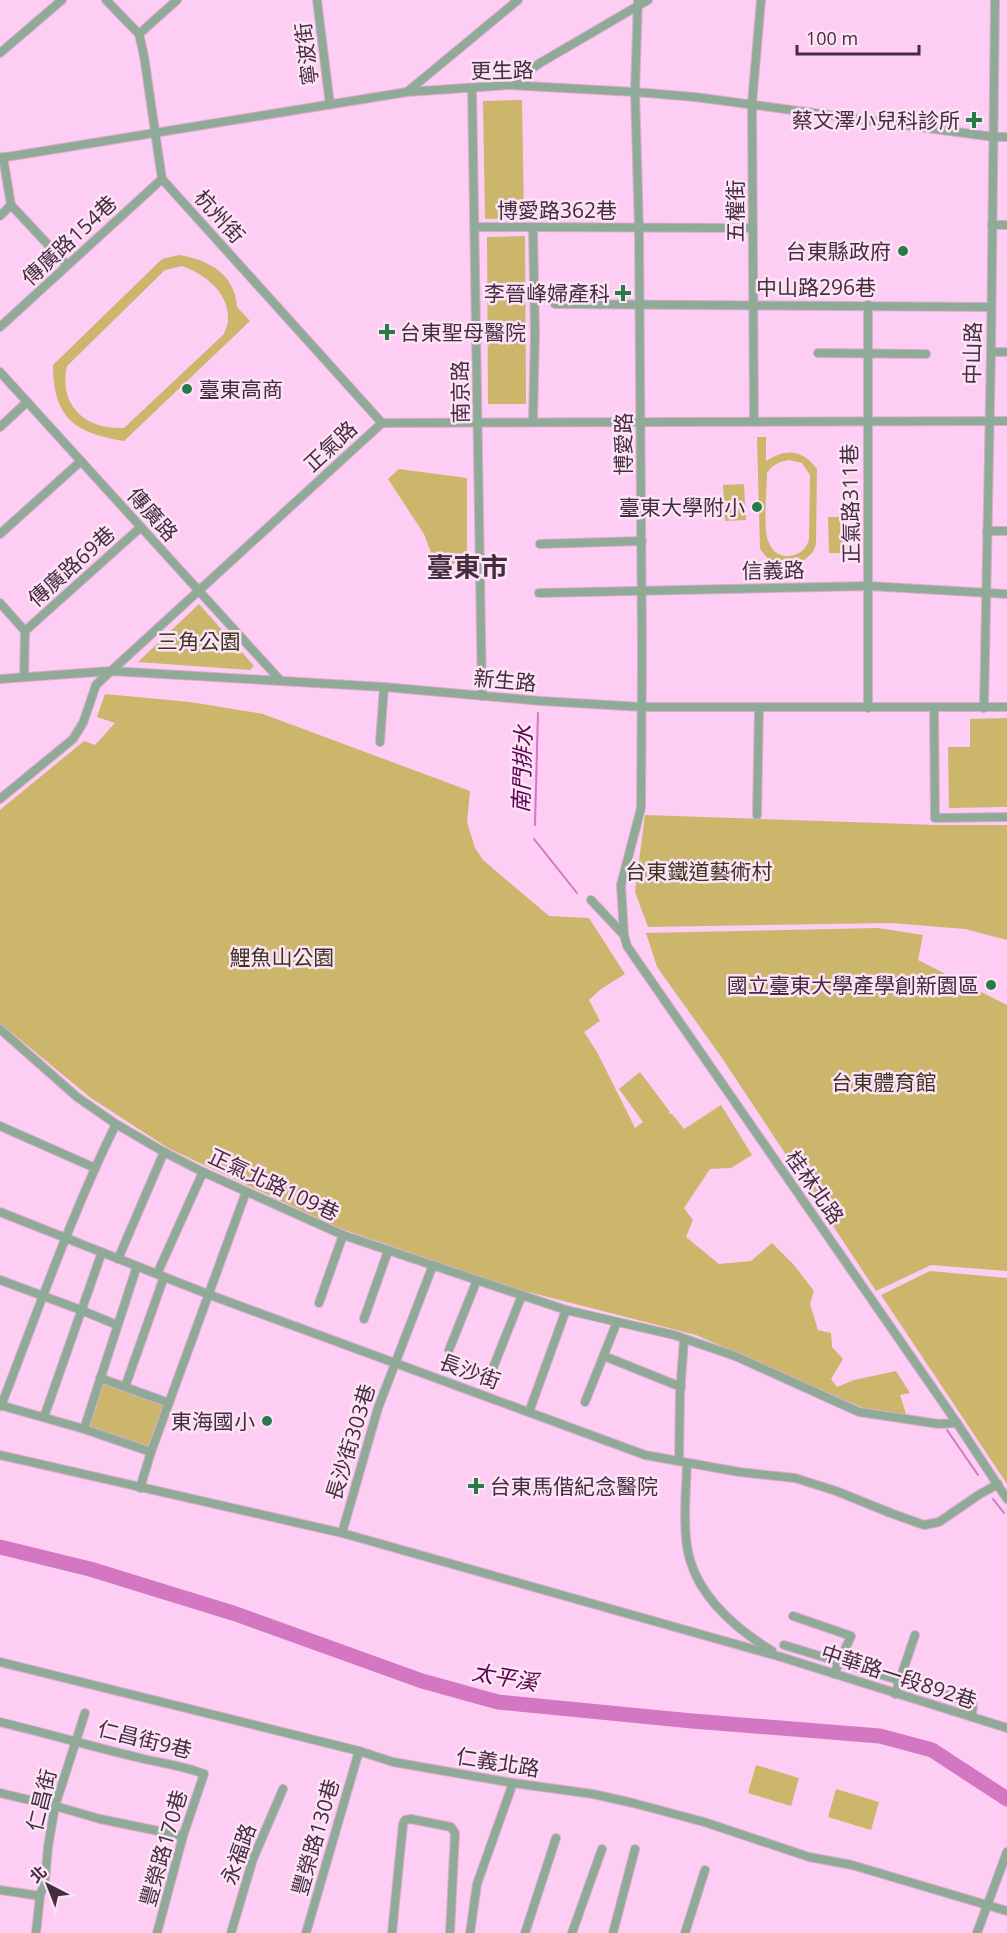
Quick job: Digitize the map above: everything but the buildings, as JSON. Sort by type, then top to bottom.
[{"type":"street","points":[[0,53],[62,0]]},
{"type":"street","points":[[106,0],[139,34],[162,179]]},
{"type":"street","points":[[139,34],[177,0]]},
{"type":"street","name":"寧波街","points":[[318,0],[330,105]]},
{"type":"street","points":[[407,92],[518,0]]},
{"type":"street","points":[[509,85],[540,63],[638,3],[648,0]]},
{"type":"street","name":"五權街","points":[[754,422],[752,104],[761,0]]},
{"type":"street","name":"中山路","points":[[984,708],[995,0]]},
{"type":"street","name":"博愛路","points":[[621,885],[641,808],[642,541],[639,228],[635,92],[638,3]]},
{"type":"street","name":"更生路","points":[[1,158],[407,92],[509,85],[635,92],[752,104],[1007,137]]},
{"type":"street","name":"南京路","points":[[472,88],[482,696]]},
{"type":"street","points":[[1,158],[12,205],[67,265]]},
{"type":"street","name":"傳廣路154巷","points":[[0,327],[162,179]]},
{"type":"street","name":"杭州街","points":[[162,179],[382,423]]},
{"type":"street","points":[[0,216],[12,205]]},
{"type":"street","points":[[992,225],[1007,225]]},
{"type":"street","name":"博愛路362巷","points":[[475,227],[753,228]]},
{"type":"street","points":[[533,228],[535,334],[533,421]]},
{"type":"street","name":"中山路296巷","points":[[555,304],[992,307]]},
{"type":"street","name":"正氣路311巷","points":[[867,708],[868,305]]},
{"type":"street","points":[[991,351],[1007,352]]},
{"type":"street","points":[[818,353],[926,354]]},
{"type":"street","name":"傳廣路","points":[[0,372],[280,680]]},
{"type":"street","points":[[0,427],[27,402]]},
{"type":"street","name":"正氣路","points":[[0,799],[73,739],[82,723],[96,685],[382,423],[478,421],[988,422]]},
{"type":"street","points":[[988,422],[1007,421]]},
{"type":"street","points":[[0,534],[81,461]]},
{"type":"street","name":"傳廣路69巷","points":[[24,631],[141,527]]},
{"type":"street","points":[[987,531],[1007,531]]},
{"type":"street","points":[[540,543],[642,541]]},
{"type":"street","name":"信義路","points":[[539,593],[868,586],[1007,594]]},
{"type":"street","points":[[0,603],[24,631],[24,677]]},
{"type":"street","name":"新生路","points":[[0,679],[111,671],[384,687],[642,707],[1007,707]]},
{"type":"street","points":[[380,742],[384,687]]},
{"type":"street","points":[[757,814],[759,708]]},
{"type":"street","points":[[934,708],[935,818],[1007,817]]},
{"type":"street","name":"桂林北路","points":[[621,885],[624,935],[627,946],[957,1423],[1007,1499]]},
{"type":"street","points":[[591,900],[624,935]]},
{"type":"street","name":"正氣北路109巷","points":[[0,1029],[77,1097],[116,1124],[202,1172],[343,1235],[566,1310],[674,1335],[735,1356],[859,1412],[939,1424],[957,1423]]},
{"type":"street","points":[[116,1124],[65,1238],[1,1406],[84,1429],[151,1452]]},
{"type":"street","points":[[0,1126],[95,1168]]},
{"type":"street","points":[[118,1259],[164,1152]]},
{"type":"street","points":[[125,1387],[161,1276],[202,1172]]},
{"type":"street","points":[[140,1488],[246,1192]]},
{"type":"street","name":"長沙街","points":[[0,1212],[210,1295],[645,1455],[739,1473],[795,1478],[836,1491],[893,1515],[924,1525],[939,1522],[998,1484]]},
{"type":"street","points":[[319,1303],[343,1235]]},
{"type":"street","points":[[364,1319],[388,1251]]},
{"type":"street","points":[[44,1417],[102,1252]]},
{"type":"street","name":"長沙街303巷","points":[[342,1533],[394,1363],[433,1265]]},
{"type":"street","points":[[84,1429],[137,1266]]},
{"type":"street","points":[[0,1280],[117,1325]]},
{"type":"street","points":[[449,1350],[477,1280]]},
{"type":"street","points":[[493,1368],[522,1295]]},
{"type":"street","points":[[529,1412],[566,1310]]},
{"type":"street","points":[[585,1402],[617,1322]]},
{"type":"street","points":[[684,1340],[681,1387],[683,1462],[688,1552],[691,1563],[704,1589],[733,1624],[781,1657]]},
{"type":"street","points":[[604,1356],[681,1387]]},
{"type":"street","points":[[100,1378],[169,1403]]},
{"type":"street","points":[[0,1455],[342,1533],[781,1657]]},
{"type":"street","points":[[793,1616],[850,1636],[834,1674]]},
{"type":"street","points":[[895,1694],[915,1635]]},
{"type":"street","points":[[784,1645],[973,1703],[972,1717]]},
{"type":"street","name":"中華路一段892巷","points":[[781,1657],[1007,1728]]},
{"type":"street","name":"仁義北路","points":[[0,1662],[359,1751],[393,1762],[513,1784],[593,1794],[633,1803],[704,1822],[809,1857],[852,1865],[1007,1911]]},
{"type":"street","name":"仁昌街","points":[[36,1933],[55,1806],[85,1713]]},
{"type":"street","name":"仁昌街9巷","points":[[0,1722],[204,1774]]},
{"type":"street","name":"豐榮路130巷","points":[[306,1933],[359,1751]]},
{"type":"street","name":"豐榮路170巷","points":[[157,1933],[183,1836],[204,1774]]},
{"type":"street","points":[[470,1933],[477,1884],[513,1784]]},
{"type":"street","name":"永福路","points":[[231,1933],[253,1859],[283,1789]]},
{"type":"street","points":[[0,1794],[100,1819],[183,1836]]},
{"type":"street","points":[[392,1933],[403,1824],[405,1820],[411,1819],[451,1827],[455,1833],[450,1933]]},
{"type":"street","points":[[525,1933],[556,1838]]},
{"type":"street","points":[[613,1933],[635,1849]]},
{"type":"street","points":[[572,1933],[602,1850]]},
{"type":"street","points":[[977,1933],[1007,1852]]},
{"type":"street","points":[[685,1933],[705,1870]]},
{"type":"street","points":[[0,1890],[40,1896]]},
{"type":"green space","points":[[522,100],[524,218],[485,219],[483,101]]},
{"type":"green space","points":[[525,236],[526,404],[488,404],[487,237]]},
{"type":"green space","points":[[179,255],[190,257],[219,270],[231,286],[237,307],[250,321],[124,441],[92,433],[70,420],[63,410],[57,398],[53,365],[162,259]],"holes":[[[182,266],[214,286],[225,302],[228,324],[224,334],[124,428],[110,428],[87,420],[71,404],[65,380],[67,366],[165,270]]]},
{"type":"green space","points":[[757,437],[766,437],[766,461],[780,454],[800,454],[817,469],[816,544],[813,552],[799,565],[787,567],[770,561],[760,549]],"holes":[[[789,460],[802,463],[810,475],[809,539],[802,551],[785,556],[778,554],[769,544],[765,517],[767,473],[774,465],[782,462]]]},
{"type":"green space","points":[[399,469],[467,478],[467,559],[438,571],[424,534],[388,479]]},
{"type":"green space","points":[[744,484],[746,520],[725,521],[723,485]]},
{"type":"green space","points":[[828,517],[847,517],[848,553],[829,553]]},
{"type":"green space","name":"三角公園","points":[[199,604],[254,666],[250,670],[138,662]]},
{"type":"green space","name":"鯉魚山公園","points":[[105,694],[190,702],[263,714],[470,791],[467,822],[475,848],[483,860],[549,916],[589,918],[625,974],[601,989],[589,1000],[600,1021],[584,1032],[597,1052],[635,1128],[643,1122],[619,1089],[640,1072],[670,1112],[669,1114],[672,1114],[684,1129],[721,1105],[752,1155],[731,1168],[710,1169],[684,1208],[693,1220],[686,1237],[719,1264],[751,1261],[772,1243],[794,1265],[814,1291],[810,1304],[818,1330],[831,1333],[832,1347],[843,1359],[831,1379],[837,1387],[854,1380],[896,1371],[910,1393],[900,1395],[906,1414],[872,1412],[696,1335],[513,1288],[339,1228],[168,1148],[91,1098],[0,1023],[0,810],[84,741],[95,745],[115,723],[97,717]]},
{"type":"green space","points":[[1007,718],[1007,807],[949,808],[948,747],[970,747],[970,719]]},
{"type":"green space","name":"台東鐵道藝術村","points":[[645,815],[937,825],[1007,825],[1007,940],[965,929],[891,923],[648,927],[635,892]]},
{"type":"green space","name":"台東體育館","points":[[878,928],[923,935],[918,960],[1007,1005],[1007,1271],[931,1265],[876,1291],[722,1058],[657,967],[646,933]]},
{"type":"green space","points":[[930,1271],[1007,1278],[1007,1484],[881,1295]]},
{"type":"green space","points":[[104,1382],[164,1404],[148,1447],[89,1426]]},
{"type":"green space","points":[[756,1765],[799,1778],[791,1806],[748,1793]]},
{"type":"green space","points":[[836,1789],[879,1802],[871,1830],[828,1817]]},
{"type":"waterway","name":"南門排水","points":[[535,825],[538,713]]},
{"type":"waterway","name":"南門排水","points":[[534,839],[577,893]]},
{"type":"waterway","name":"南門排水","points":[[947,1430],[978,1475]]},
{"type":"waterway","name":"南門排水","points":[[993,1499],[1004,1513]]},
{"type":"waterway","name":"太平溪","points":[[0,1547],[90,1569],[236,1614],[422,1681],[498,1702],[880,1736],[932,1750],[1007,1799]]},
{"type":"place","name":"蔡文澤小兒科診所","points":[[974,120]]},
{"type":"place","name":"台東縣政府","points":[[903,251]]},
{"type":"place","name":"李晉峰婦產科","points":[[623,293]]},
{"type":"place","name":"台東聖母醫院","points":[[387,332]]},
{"type":"place","name":"臺東高商","points":[[187,389]]},
{"type":"place","name":"臺東大學附小","points":[[757,507]]},
{"type":"place","name":"國立臺東大學產學創新園區","points":[[991,985]]},
{"type":"place","name":"東海國小","points":[[267,1421]]},
{"type":"place","name":"台東馬偕紀念醫院","points":[[476,1486]]},
{"type":"district","name":"臺東市","points":[[467,566]]}]
